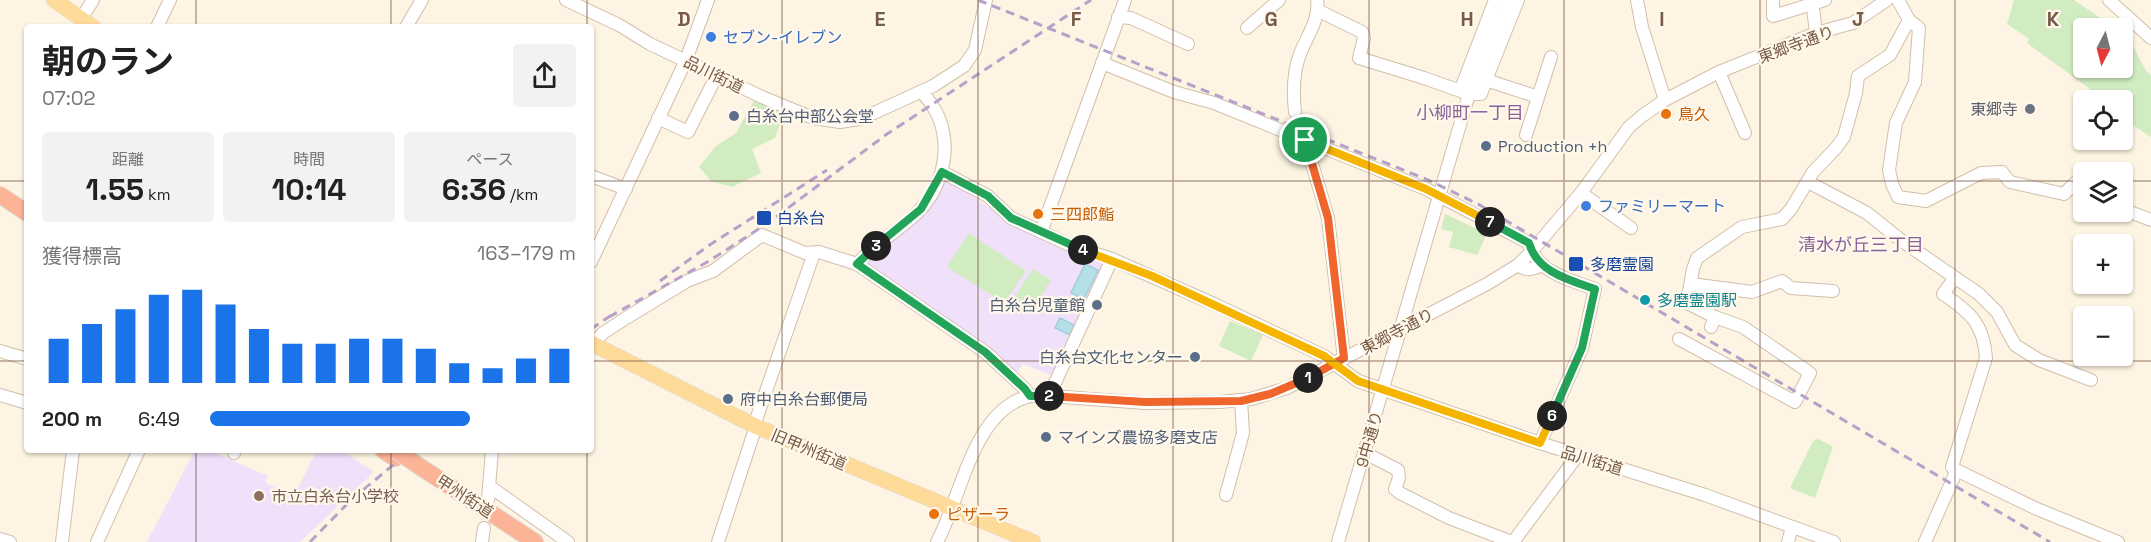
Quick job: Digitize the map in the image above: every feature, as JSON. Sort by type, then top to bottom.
[{"type":"highway","points":[[0,186],[24,202]]},
{"type":"highway","points":[[3,200],[24,211]]},
{"type":"highway","name":"甲州街道","points":[[394,453],[522,542]]},
{"type":"highway","name":"甲州街道","points":[[419,470],[535,542]]},
{"type":"main road","points":[[54,0],[87,23]]},
{"type":"main road","name":"旧甲州街道","points":[[594,344],[755,426],[951,510],[1033,542]]},
{"type":"street","points":[[87,23],[93,0]]},
{"type":"street","points":[[158,24],[170,0]]},
{"type":"street","points":[[408,24],[422,0]]},
{"type":"street","name":"品川街道","points":[[566,0],[619,25],[650,44],[762,97],[805,115],[825,121],[840,122],[859,119],[920,92],[956,71],[969,60],[977,44],[986,0]]},
{"type":"street","points":[[594,256],[686,60],[708,0]]},
{"type":"street","points":[[1041,232],[1125,0]]},
{"type":"street","points":[[1247,28],[1279,0]]},
{"type":"street","points":[[1469,94],[1462,86],[1495,0]]},
{"type":"street","points":[[1469,94],[1507,0]]},
{"type":"street","points":[[1295,112],[1294,76],[1318,6],[1362,32],[1364,38],[1359,58],[1469,94],[1481,94],[1518,0]]},
{"type":"street","points":[[1636,0],[1665,100]]},
{"type":"street","points":[[1773,0],[1773,16],[1812,2],[1825,0]]},
{"type":"street","name":"東郷寺通り","points":[[938,542],[948,523],[975,450],[986,429],[1001,412],[1030,396],[1145,402],[1241,401],[1287,388],[1487,284],[1518,265],[1581,193],[1629,127],[1665,100],[1719,72],[1816,33],[1853,23],[1887,0]]},
{"type":"street","points":[[1898,0],[1909,20],[1919,28],[1915,82],[1896,123],[1889,170],[1898,197],[1926,201],[1981,173],[2002,172],[2010,182],[2064,194],[2073,185]]},
{"type":"street","points":[[2109,0],[2151,38]]},
{"type":"street","points":[[1812,2],[1816,33]]},
{"type":"street","points":[[1119,17],[1131,18],[1188,44]]},
{"type":"street","points":[[1679,339],[1795,402],[1810,373],[1743,327],[1713,322],[1687,303],[1694,262],[1742,227],[1782,219],[1791,209],[1811,177],[1844,137],[1856,93],[1858,76],[1890,55],[1909,20]]},
{"type":"street","points":[[1526,135],[1551,57]]},
{"type":"street","points":[[1102,63],[1174,92],[1214,103],[1438,196],[1529,243],[1549,271],[1595,289],[1582,348],[1540,443]]},
{"type":"street","points":[[1719,72],[1745,133]]},
{"type":"street","points":[[658,118],[688,132],[717,75]]},
{"type":"street","points":[[1486,80],[1538,97]]},
{"type":"street","points":[[857,264],[921,209],[942,172],[945,148],[943,129],[928,101],[920,92]]},
{"type":"street","name":"9中通り","points":[[1338,542],[1469,94]]},
{"type":"street","points":[[1305,140],[1328,218],[1340,361]]},
{"type":"street","name":"品川街道","points":[[942,172],[988,196],[1011,218],[1074,247],[1112,260],[1214,304],[1324,356],[1340,361],[1358,381],[1540,443],[1705,495],[1834,542]]},
{"type":"street","points":[[594,177],[626,189]]},
{"type":"street","points":[[1811,177],[1877,220],[1902,241],[1978,294],[1997,312],[2015,345],[2039,360],[2091,380]]},
{"type":"street","points":[[1581,193],[1631,228]]},
{"type":"street","points":[[2133,213],[2151,220]]},
{"type":"street","points":[[594,341],[603,333],[687,280],[713,271],[762,235],[805,253],[819,252],[857,264],[985,352],[1030,396]]},
{"type":"street","points":[[718,542],[814,253]]},
{"type":"street","points":[[1049,396],[1112,260]]},
{"type":"street","points":[[1518,265],[1529,270],[1543,265]]},
{"type":"street","points":[[1954,279],[1943,294],[1973,317],[1985,342],[1986,358],[1952,466],[2037,509],[2118,542]]},
{"type":"street","points":[[1691,284],[1752,292],[1782,281],[1791,288],[1833,291]]},
{"type":"street","points":[[0,351],[24,358]]},
{"type":"street","points":[[0,395],[24,402]]},
{"type":"street","points":[[1226,495],[1243,433],[1241,401]]},
{"type":"street","points":[[62,542],[73,453]]},
{"type":"street","points":[[97,542],[138,453]]},
{"type":"street","points":[[488,500],[492,453]]},
{"type":"street","points":[[1365,453],[1398,470],[1399,478],[1395,489],[1400,493],[1449,518],[1513,542],[1578,455]]},
{"type":"street","points":[[1925,542],[1956,470]]},
{"type":"street","points":[[489,486],[568,542]]},
{"type":"street","points":[[1788,542],[1792,527]]},
{"type":"street","points":[[0,539],[10,542]]},
{"type":"shaded area","points":[[946,178],[1015,225],[1060,248],[1105,262],[1053,376],[1023,364],[1016,374],[865,263]]},
{"type":"shaded area","name":"市立白糸台小学校","points":[[193,453],[216,453],[268,476],[266,483],[294,496],[316,453],[346,453],[374,472],[300,542],[147,542]]},
{"type":"green space","points":[[2014,0],[2074,0],[2100,18],[2073,18],[2073,77],[2027,43],[2029,39],[2007,24]]},
{"type":"green space","points":[[2133,46],[2146,71],[2151,75],[2151,137],[2133,125],[2133,90],[2091,90],[2075,78],[2133,78]]},
{"type":"green space","points":[[755,99],[784,113],[775,138],[752,149],[761,173],[732,187],[711,181],[699,167],[715,147],[736,133]]},
{"type":"green space","points":[[1445,214],[1487,234],[1477,255],[1449,247],[1453,232],[1441,229]]},
{"type":"green space","points":[[969,233],[1026,271],[1004,303],[947,267]]},
{"type":"green space","points":[[1033,269],[1051,280],[1030,313],[1011,302]]},
{"type":"green space","points":[[1230,321],[1263,335],[1251,361],[1219,346]]},
{"type":"green space","points":[[1818,439],[1833,447],[1815,498],[1790,488],[1813,441]]},
{"type":"water","points":[[1085,264],[1098,270],[1084,299],[1071,293]]},
{"type":"water","points":[[1060,318],[1074,325],[1070,335],[1055,328]]},
{"type":"railway","points":[[978,0],[1426,179],[1478,204],[2050,542]]},
{"type":"railway","points":[[609,317],[709,261],[768,223],[887,134],[1091,0]]},
{"type":"railway","points":[[660,281],[708,246],[827,170]]},
{"type":"railway","points":[[594,327],[616,312]]},
{"type":"railway","points":[[310,542],[350,501],[407,453]]},
{"type":"place","name":"セブン-イレブン","points":[[711,37]]},
{"type":"place","name":"東郷寺","points":[[2030,109]]},
{"type":"place","name":"鳥久","points":[[1666,114]]},
{"type":"place","name":"白糸台中部公会堂","points":[[734,116]]},
{"type":"place","name":"Production +h","points":[[1486,146]]},
{"type":"place","name":"ファミリーマート","points":[[1586,206]]},
{"type":"place","name":"三四郎鮨","points":[[1038,214]]},
{"type":"place","name":"白糸台","points":[[764,218]]},
{"type":"place","name":"多磨霊園","points":[[1576,264]]},
{"type":"place","name":"多磨霊園駅","points":[[1645,300]]},
{"type":"place","name":"白糸台児童館","points":[[1097,305]]},
{"type":"place","name":"白糸台文化センター","points":[[1195,357]]},
{"type":"place","name":"府中白糸台郵便局","points":[[728,399]]},
{"type":"place","name":"マインズ農協多磨支店","points":[[1046,437]]},
{"type":"place","name":"市立白糸台小学校","points":[[259,496]]},
{"type":"place","name":"ピザーラ","points":[[934,514]]},
{"type":"district","name":"小柳町一丁目","points":[[1470,113]]},
{"type":"district","name":"清水が丘三丁目","points":[[1861,245]]},
{"type":"route","points":[[1305,140],[1328,218],[1344,358],[1336,364],[1287,388],[1270,394],[1241,401],[1220,402],[1145,402],[1030,396],[985,352],[857,264],[921,209],[942,172],[988,196],[1011,218],[1074,247],[1152,276],[1214,304],[1324,356],[1336,364],[1344,372],[1358,381],[1540,443],[1582,348],[1595,289],[1549,271],[1531,252],[1529,243],[1505,229],[1426,189],[1305,140]]}]
